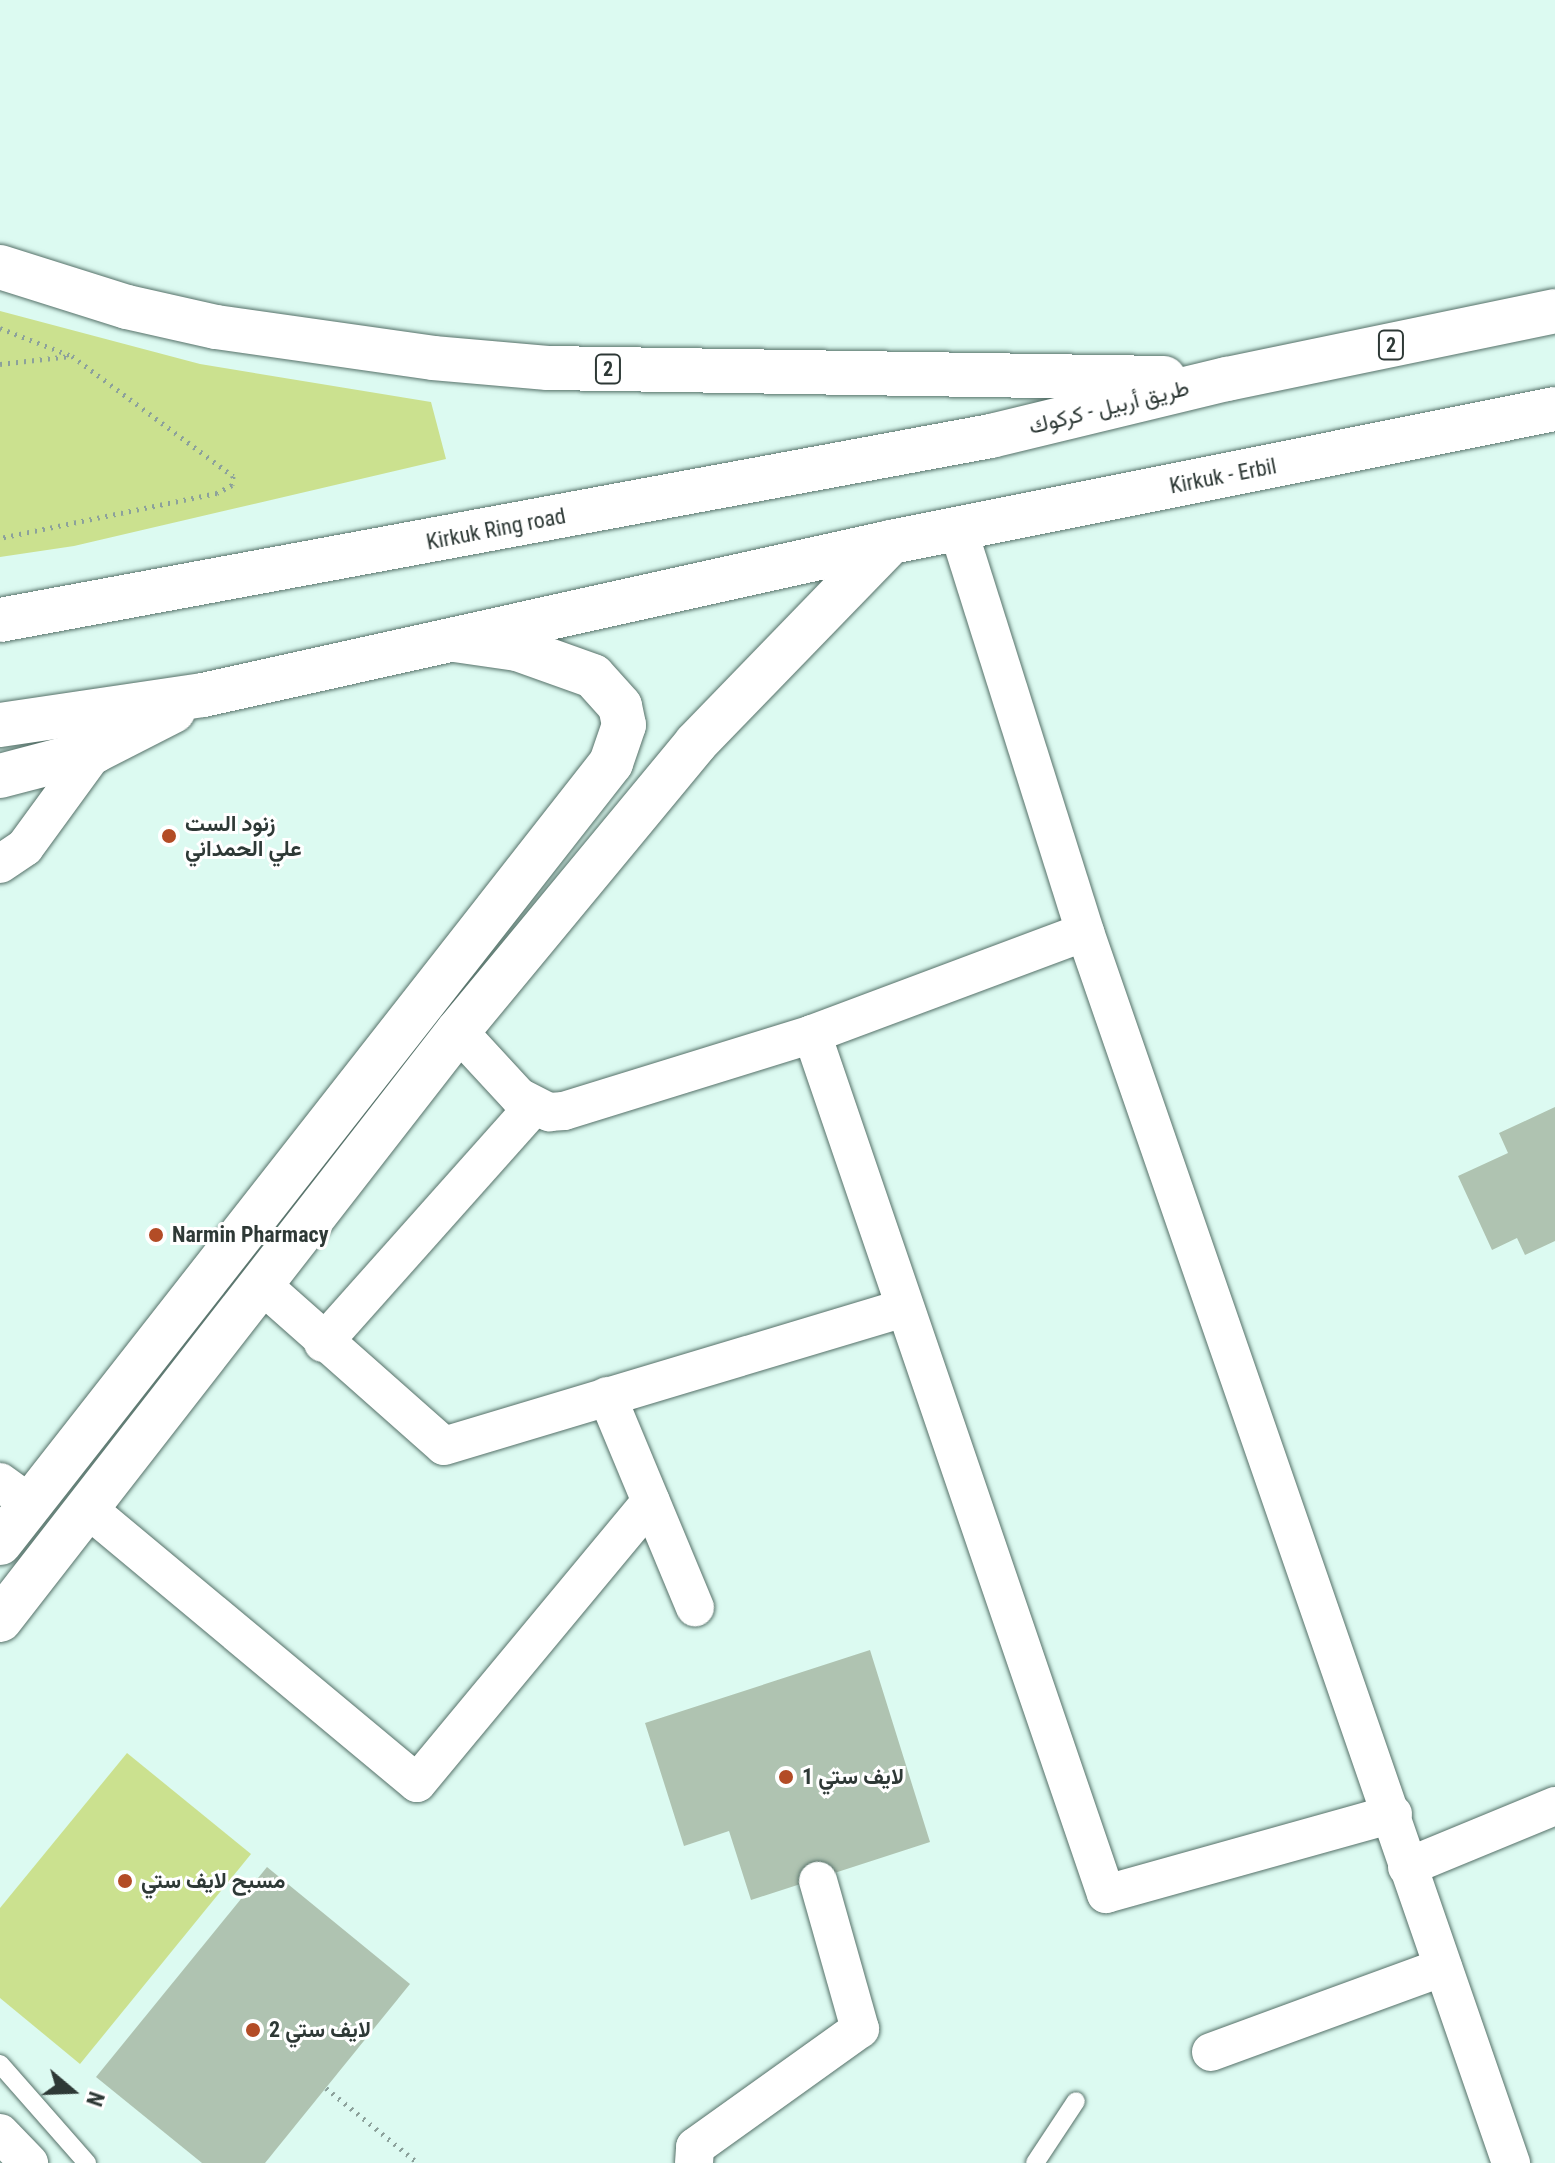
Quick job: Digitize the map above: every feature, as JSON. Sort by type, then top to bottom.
[{"type":"main road","name":"2","points":[[0,267],[127,307],[216,327],[433,358],[548,368],[1227,379],[1555,311]]},
{"type":"main road","name":"طريق أربيل - كركوك","points":[[991,436],[1227,379]]},
{"type":"main road","name":"Kirkuk - Erbil","points":[[891,542],[1555,409]]},
{"type":"main road","name":"Kirkuk Ring road","points":[[0,620],[991,436]]},
{"type":"main road","points":[[0,725],[203,695],[891,542]]},
{"type":"main road","points":[[0,1543],[15,1493],[348,1135],[458,1031],[696,743],[891,542]]},
{"type":"main road","points":[[0,1620],[261,1284],[348,1135],[602,775],[624,725],[620,706],[593,676],[517,649],[453,640]]},
{"type":"main road","points":[[0,776],[95,751],[203,695]]},
{"type":"street","points":[[958,529],[1085,932],[1393,1814],[1407,1867],[1511,2163]]},
{"type":"street","points":[[0,864],[25,847],[95,751]]},
{"type":"street","points":[[458,1031],[519,1097],[549,1112],[573,1109],[812,1034],[1085,932]]},
{"type":"street","points":[[812,1034],[1106,1894],[1393,1814]]},
{"type":"street","points":[[323,1343],[534,1106]]},
{"type":"street","points":[[261,1284],[323,1343],[444,1446],[905,1308]]},
{"type":"street","points":[[607,1396],[695,1607]]},
{"type":"street","points":[[88,1509],[417,1783],[651,1501]]},
{"type":"street","points":[[1407,1867],[1555,1806]]},
{"type":"street","points":[[694,2163],[695,2147],[860,2029],[818,1881]]},
{"type":"street","points":[[1211,2052],[1443,1967]]},
{"type":"street","points":[[0,2133],[29,2163]]},
{"type":"lane","points":[[0,2064],[87,2163]]},
{"type":"lane","points":[[1035,2163],[1076,2101]]},
{"type":"path","points":[[0,328],[72,356],[230,470],[232,485],[217,493],[0,538]]},
{"type":"path","points":[[0,364],[72,356]]},
{"type":"path","points":[[326,2088],[418,2163]]},
{"type":"green space","points":[[0,311],[200,364],[431,402],[446,459],[74,546],[0,557]]},
{"type":"green space","name":"مسبح لايف ستي","points":[[127,1753],[251,1854],[80,2064],[0,1998],[0,1908]]},
{"type":"building","points":[[1555,1107],[1555,1241],[1525,1255],[1517,1238],[1492,1250],[1458,1176],[1508,1153],[1499,1133]]},
{"type":"building","name":"لايف ستي 1","points":[[870,1650],[930,1842],[751,1900],[729,1831],[684,1846],[645,1723]]},
{"type":"building","name":"لايف ستي 2","points":[[267,1867],[410,1984],[265,2163],[202,2163],[96,2077]]},
{"type":"place","name":"زنود الست علي الحمداني","points":[[169,836]]},
{"type":"place","name":"Narmin Pharmacy","points":[[156,1235]]},
{"type":"place","name":"لايف ستي 1","points":[[786,1777]]},
{"type":"place","name":"مسبح لايف ستي","points":[[125,1881]]},
{"type":"place","name":"لايف ستي 2","points":[[253,2030]]}]
